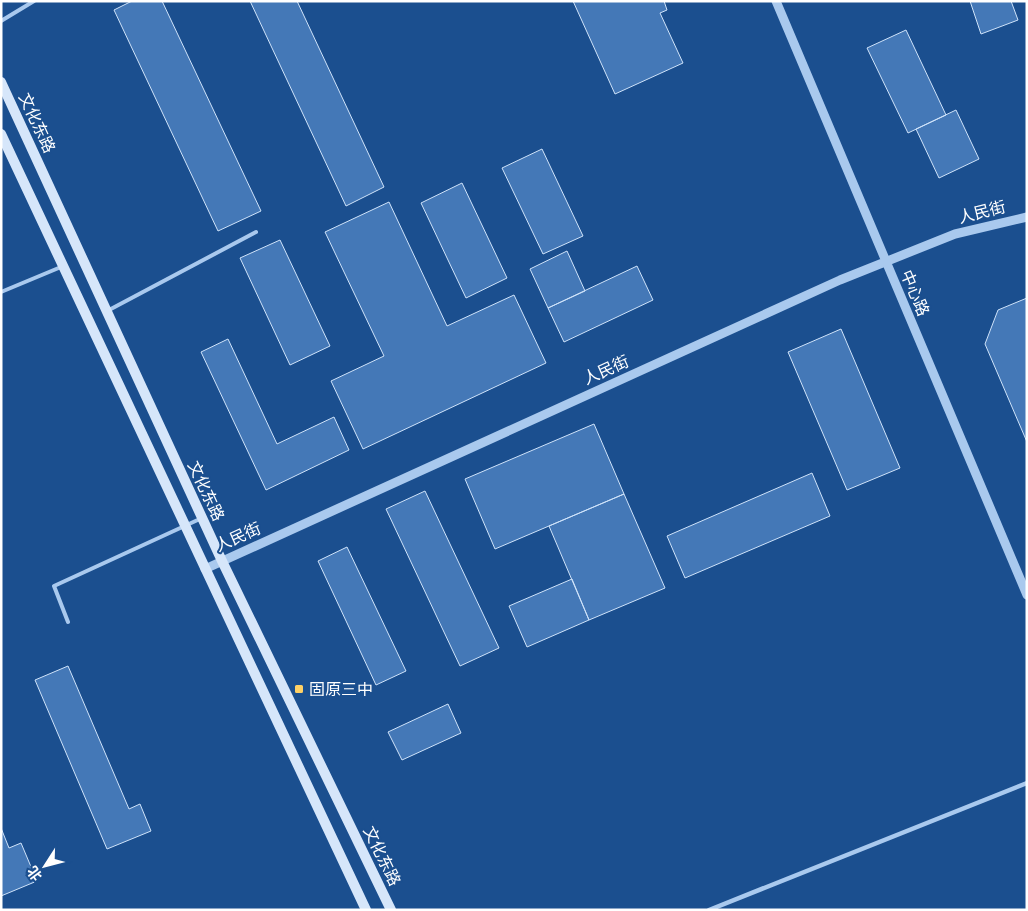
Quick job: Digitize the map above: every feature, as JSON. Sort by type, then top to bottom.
[{"type":"main road","name":"文化东路","points":[[1,82],[222,561],[391,910]]},
{"type":"main road","name":"文化东路","points":[[1,134],[366,910]]},
{"type":"street","name":"中心路","points":[[776,1],[1027,596]]},
{"type":"street","name":"人民街","points":[[205,569],[840,280],[955,234],[1027,217]]},
{"type":"street","points":[[709,910],[1027,783]]},
{"type":"lane","points":[[1,21],[34,1]]},
{"type":"lane","points":[[107,311],[256,232]]},
{"type":"lane","points":[[1,292],[63,266]]},
{"type":"lane","points":[[68,622],[54,586],[202,518]]},
{"type":"building","points":[[132,1],[162,1],[261,211],[218,231],[114,10]]},
{"type":"building","points":[[250,1],[297,1],[384,187],[346,206]]},
{"type":"building","points":[[573,1],[664,1],[667,10],[660,13],[683,63],[615,94]]},
{"type":"building","points":[[970,1],[1011,1],[1018,20],[981,34]]},
{"type":"building","points":[[906,30],[946,115],[908,133],[867,48]]},
{"type":"building","points":[[956,110],[979,159],[939,178],[916,129]]},
{"type":"building","points":[[542,149],[583,236],[543,254],[502,168]]},
{"type":"building","points":[[462,183],[507,278],[466,298],[421,203]]},
{"type":"building","points":[[389,202],[447,326],[514,295],[546,363],[363,449],[331,381],[384,356],[325,232]]},
{"type":"building","points":[[280,240],[330,346],[290,365],[240,258]]},
{"type":"building","points":[[567,251],[585,291],[548,308],[530,269]]},
{"type":"building","points":[[637,266],[653,300],[564,342],[548,308]]},
{"type":"building","points":[[1027,298],[1027,442],[985,344],[998,310]]},
{"type":"building","points":[[841,329],[900,468],[847,490],[788,352]]},
{"type":"building","points":[[228,339],[277,444],[334,417],[349,450],[266,490],[201,352]]},
{"type":"building","points":[[594,424],[624,494],[495,549],[465,479]]},
{"type":"building","points":[[812,473],[830,516],[685,578],[667,536]]},
{"type":"building","points":[[425,491],[499,648],[460,666],[386,509]]},
{"type":"building","points":[[624,494],[665,588],[589,620],[549,526]]},
{"type":"building","points":[[347,547],[406,671],[376,685],[318,561]]},
{"type":"building","points":[[572,579],[589,620],[527,647],[509,606]]},
{"type":"building","points":[[68,666],[129,809],[140,804],[151,831],[107,849],[35,680]]},
{"type":"building","points":[[448,704],[461,733],[402,760],[388,732]]},
{"type":"building","points":[[1,828],[9,848],[21,843],[37,881],[1,896]]},
{"type":"place","name":"固原三中","points":[[299,689]]}]
